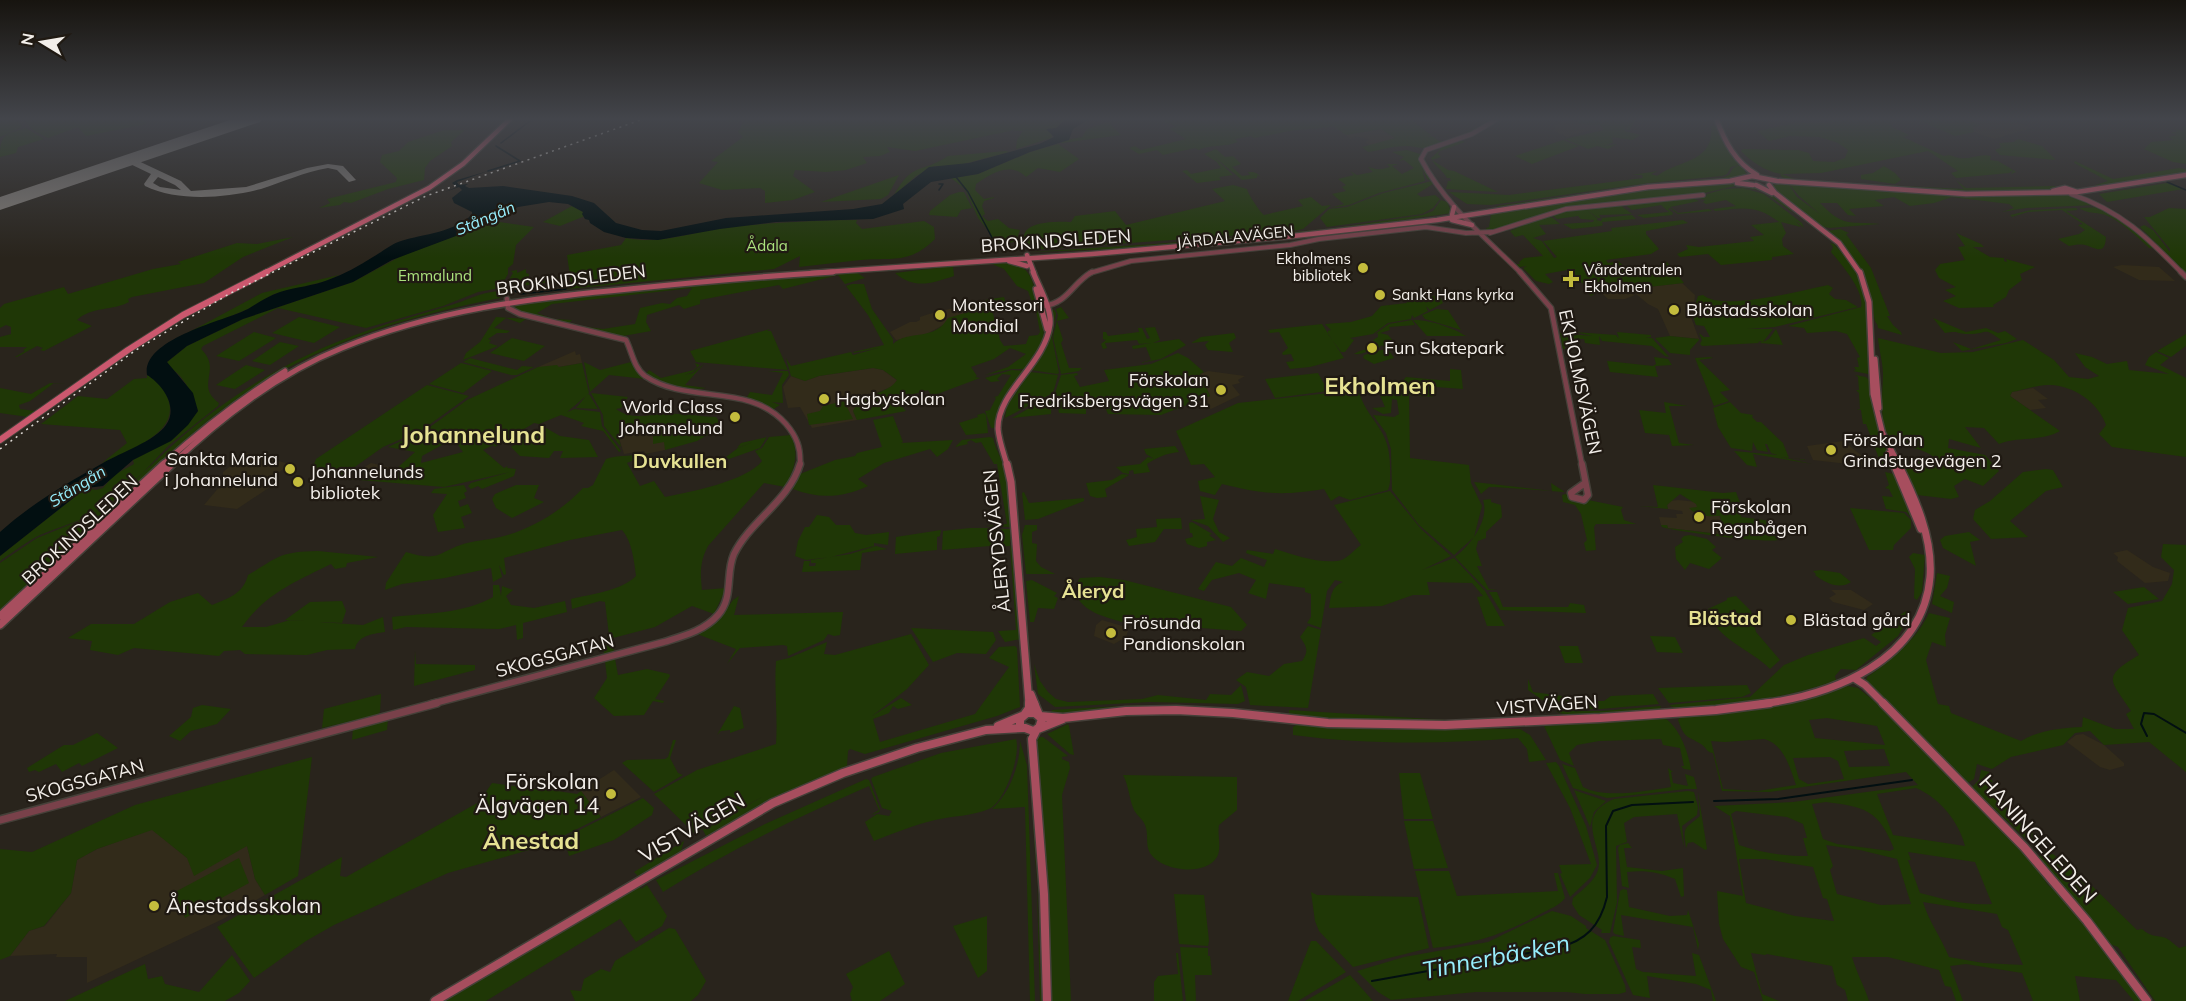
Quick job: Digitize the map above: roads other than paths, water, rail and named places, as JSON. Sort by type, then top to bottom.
[{"type":"main road","points":[[0,441],[152,333],[242,283],[429,188],[462,165]]},
{"type":"main road","points":[[1743,165],[1762,178],[1982,194],[2070,192],[2186,175]]},
{"type":"main road","points":[[1747,178],[1748,170]]},
{"type":"main road","name":"VISTVÄGEN","points":[[1747,178],[1747,181],[1771,193],[1820,229],[1839,247],[1860,274]]},
{"type":"main road","name":"BROKINDSLEDEN","points":[[0,625],[214,425],[267,387],[321,357],[383,332],[447,314],[521,300],[718,280],[1354,232],[1640,188],[1762,178]]},
{"type":"main road","name":"VISTVÄGEN","points":[[1040,715],[1072,716],[1179,710],[1369,725],[1448,726],[1549,722],[1753,706],[1814,693],[1854,678],[1887,654],[1915,624],[1924,605],[1929,588],[1929,555],[1927,543],[1896,471],[1878,417],[1873,394],[1873,334],[1869,297],[1848,253],[1837,241],[1775,193],[1770,184],[1762,178]]},
{"type":"main road","name":"BROKINDSLEDEN","points":[[1695,184],[1770,184]]},
{"type":"main road","points":[[1770,184],[1842,184]]},
{"type":"main road","points":[[1942,191],[2024,192],[2060,189],[2077,193],[2119,184]]},
{"type":"main road","name":"BROKINDSLEDEN","points":[[1354,232],[1452,215],[1475,214],[1561,200]]},
{"type":"main road","points":[[1452,215],[1453,205]]},
{"type":"main road","points":[[1437,220],[1472,223],[1472,217],[1475,214]]},
{"type":"main road","name":"BROKINDSLEDEN","points":[[0,616],[205,426],[268,381],[315,356],[375,331],[427,315],[743,274],[1144,249]]},
{"type":"main road","name":"ÅLERYDSVÄGEN","points":[[1023,715],[1029,708],[1029,688],[1011,482],[998,428],[1005,403],[1041,352],[1050,320],[1025,256]]},
{"type":"main road","points":[[997,260],[1029,266],[1037,257]]},
{"type":"main road","name":"HANINGELEDEN","points":[[1854,678],[2031,855],[2087,921],[2147,1001]]},
{"type":"main road","name":"ÅLERYDSVÄGEN","points":[[1029,688],[1040,715]]},
{"type":"main road","points":[[1034,756],[1019,724],[1023,715],[1031,712],[1040,715],[1042,722],[1032,739],[1034,756],[1044,894],[1047,1001]]},
{"type":"main road","name":"VISTVÄGEN","points":[[435,1001],[706,840],[773,803],[818,783],[876,762],[917,748],[986,730],[1023,715]]},
{"type":"main road","name":"VISTVÄGEN","points":[[1038,729],[1072,716]]},
{"type":"main road","name":"VISTVÄGEN","points":[[986,730],[1010,727],[1023,729]]},
{"type":"main road","points":[[1023,729],[1030,731],[1038,729]]},
{"type":"street","name":"EKHOLMSVÄGEN","points":[[1425,165],[1453,205],[1536,287],[1551,308],[1585,483]]},
{"type":"street","points":[[2070,192],[2107,207],[2140,229],[2186,277]]},
{"type":"street","points":[[2077,193],[2084,198]]},
{"type":"street","name":"JÄRDALAVÄGEN","points":[[1044,304],[1060,303],[1080,280],[1091,273],[1120,263],[1284,245],[1354,232],[1428,228],[1463,235],[1492,232],[1566,209],[1703,195]]},
{"type":"street","name":"JÄRDALAVÄGEN","points":[[1044,304],[1058,302],[1069,294]]},
{"type":"street","name":"SKOGSGATAN","points":[[0,820],[664,642],[697,630],[713,620],[728,599],[735,552],[793,481],[800,463],[798,443],[785,423],[757,404],[726,395],[680,389],[648,378],[637,367],[628,346],[622,340],[570,328],[510,303]]},
{"type":"water","name":"Stångån","points":[[1000,165],[978,174],[931,182],[903,204],[904,209],[873,219],[776,222],[658,240],[626,238],[604,232],[585,219],[583,212],[568,204],[549,202],[518,207],[472,230],[392,260],[353,282],[243,319],[187,346],[167,362],[193,393],[198,411],[188,425],[171,441],[133,460],[103,486],[86,488],[0,556],[0,532],[12,522],[63,486],[154,436],[166,425],[170,418],[170,404],[163,390],[147,375],[149,362],[157,351],[186,333],[248,309],[276,294],[340,275],[397,242],[458,225],[472,212],[454,203],[452,198],[462,190],[459,187],[445,192],[457,187],[452,183],[457,180],[488,171],[457,182],[459,185],[468,184],[465,186],[469,188],[503,186],[572,196],[594,203],[616,223],[642,230],[661,231],[726,218],[853,209],[882,204],[929,167]]},
{"type":"waterway","points":[[488,171],[508,165]]},
{"type":"waterway","points":[[956,177],[968,192],[997,247]]},
{"type":"waterway","points":[[2167,182],[2186,190]]},
{"type":"waterway","points":[[939,184],[943,184],[939,190]]},
{"type":"waterway","points":[[566,283],[515,291],[521,294],[566,289],[568,285]]},
{"type":"waterway","name":"Tinnerbäcken","points":[[2147,736],[2141,724],[2144,713],[2154,714],[2186,733]]},
{"type":"waterway","points":[[1714,801],[1778,799],[1912,780]]},
{"type":"waterway","name":"Tinnerbäcken","points":[[1372,981],[1557,948],[1576,941],[1596,924],[1607,897],[1606,826],[1613,811],[1632,805],[1693,802]]},
{"type":"railway","points":[[0,449],[136,350],[229,294],[426,196],[514,165]]},
{"type":"place","name":"Ekholmens bibliotek","points":[[1363,268]]},
{"type":"place","name":"Vårdcentralen Ekholmen","points":[[1571,279]]},
{"type":"place","name":"Sankt Hans kyrka","points":[[1380,295]]},
{"type":"place","name":"Blästadsskolan","points":[[1674,310]]},
{"type":"place","name":"Montessori Mondial","points":[[940,315]]},
{"type":"place","name":"Fun Skatepark","points":[[1372,348]]},
{"type":"place","name":"Förskolan Fredriksbergsvägen 31","points":[[1221,390]]},
{"type":"place","name":"Hagbyskolan","points":[[824,399]]},
{"type":"place","name":"World Class Johannelund","points":[[735,417]]},
{"type":"place","name":"Förskolan Grindstugevägen 2","points":[[1831,450]]},
{"type":"place","name":"Sankta Maria i Johannelund","points":[[290,469]]},
{"type":"place","name":"Johannelunds bibliotek","points":[[298,482]]},
{"type":"place","name":"Förskolan Regnbågen","points":[[1699,517]]},
{"type":"place","name":"Blästad gård","points":[[1791,620]]},
{"type":"place","name":"Frösunda Pandionskolan","points":[[1111,633]]},
{"type":"place","name":"Förskolan Älgvägen 14","points":[[611,794]]},
{"type":"place","name":"Ånestadsskolan","points":[[154,906]]},
{"type":"district","name":"Ekholmen","points":[[1380,386]]},
{"type":"district","name":"Johannelund","points":[[473,435]]},
{"type":"district","name":"Duvkullen","points":[[680,461]]},
{"type":"district","name":"Åleryd","points":[[1093,591]]},
{"type":"district","name":"Blästad","points":[[1725,618]]},
{"type":"district","name":"Ånestad","points":[[531,841]]},
{"type":"park label","name":"Ådala","points":[[767,246]]},
{"type":"park label","name":"Emmalund","points":[[435,276]]}]
